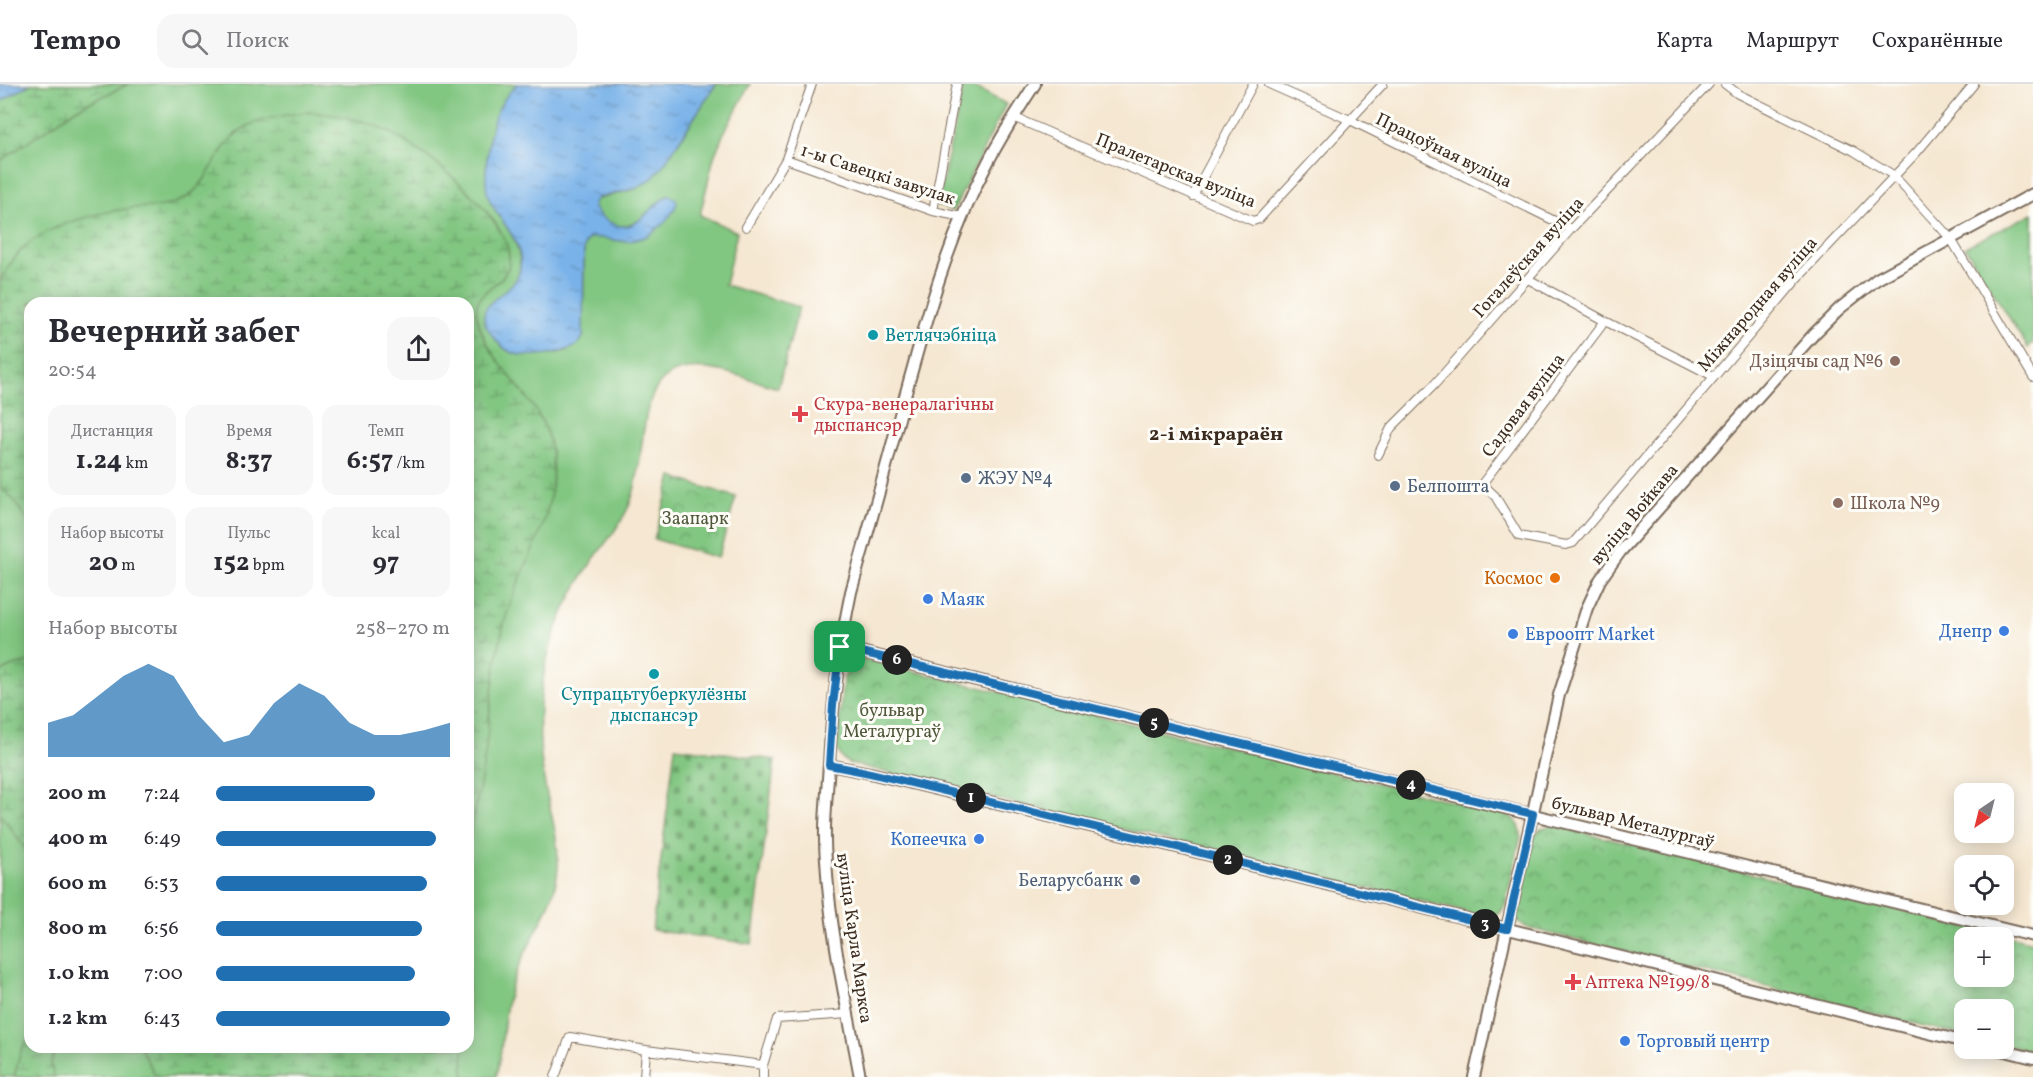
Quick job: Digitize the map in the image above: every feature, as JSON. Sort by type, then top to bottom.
[{"type":"main road","name":"вуліца Карла Маркса","points":[[860,1077],[838,952],[825,860],[825,820],[833,705],[840,647],[851,592],[926,319],[943,266],[987,163],[1035,84]]},
{"type":"main road","name":"вуліца Войкава","points":[[1474,1077],[1559,695],[1576,638],[1600,580],[1620,552],[1814,334],[1839,309],[1877,279],[2033,194]]},
{"type":"main road","name":"бульвар Металургаў","points":[[840,647],[2033,936]]},
{"type":"main road","points":[[829,765],[1173,846],[1954,1039]]},
{"type":"main road","points":[[2014,1053],[2033,1058]]},
{"type":"street","points":[[746,227],[786,159],[812,84]]},
{"type":"street","points":[[933,211],[957,84]]},
{"type":"street","points":[[1193,196],[1252,84]]},
{"type":"street","name":"Працоўная вуліца","points":[[1269,84],[1350,120],[1571,230]]},
{"type":"street","name":"Пралетарская вуліца","points":[[1013,117],[1246,219],[1259,219],[1383,84]]},
{"type":"street","name":"Гогалеўская вуліца","points":[[1378,455],[1391,428],[1434,385],[1571,230],[1709,84]]},
{"type":"street","points":[[1725,84],[1738,94],[1854,151],[1893,175],[1951,239],[2033,377]]},
{"type":"street","name":"Міжнародная вуліца","points":[[1566,545],[1573,543],[1798,278],[1917,152],[1974,84]]},
{"type":"street","name":"1-ы Савецкі завулак","points":[[786,159],[933,211],[962,218]]},
{"type":"street","points":[[1528,279],[1713,376]]},
{"type":"street","name":"Садовая вуліца","points":[[1566,545],[1519,536],[1495,496],[1482,484],[1605,321]]},
{"type":"street","points":[[763,1077],[763,1065],[777,1019],[849,1014]]},
{"type":"street","points":[[555,1077],[570,1036],[646,1050],[763,1065]]},
{"type":"street","points":[[644,1077],[646,1050]]},
{"type":"green space","points":[[30,84],[517,84],[492,129],[486,174],[489,198],[514,239],[520,269],[512,286],[487,309],[484,315],[491,333],[509,351],[550,354],[569,350],[583,337],[584,250],[589,238],[623,241],[647,236],[662,224],[669,195],[643,218],[629,226],[620,226],[603,218],[593,207],[595,200],[637,188],[666,161],[716,84],[750,84],[714,157],[700,215],[737,232],[725,285],[799,307],[778,388],[735,374],[702,369],[687,369],[673,373],[658,385],[647,412],[638,473],[627,511],[579,582],[560,620],[547,660],[540,701],[542,764],[557,845],[556,882],[552,898],[511,987],[496,1077],[0,1077],[0,102]]},
{"type":"green space","points":[[30,84],[129,84],[78,108],[0,161],[0,102]]},
{"type":"green space","points":[[964,84],[969,84],[1006,104],[953,211],[937,205]]},
{"type":"green space","points":[[308,112],[337,115],[383,129],[419,151],[461,185],[481,205],[496,225],[506,244],[509,262],[507,270],[479,299],[477,316],[492,351],[527,397],[546,430],[551,449],[553,473],[546,516],[506,617],[493,682],[484,759],[474,814],[474,297],[24,297],[24,515],[0,486],[0,281],[15,258],[35,239],[66,224],[103,213],[167,205],[180,201],[199,186],[227,143],[236,134],[260,121]]},
{"type":"green space","points":[[2033,213],[2033,343],[2028,348],[1965,247]]},
{"type":"green space","name":"Заапарк","points":[[672,477],[736,497],[718,558],[654,539]]},
{"type":"green space","name":"бульвар Металургаў","points":[[863,659],[1509,815],[1518,824],[1521,836],[1505,906],[1499,914],[1487,917],[848,763],[841,757],[837,748],[843,680],[850,666]]},
{"type":"green space","points":[[24,664],[24,847],[0,814],[0,673],[10,667]]},
{"type":"green space","points":[[675,747],[775,760],[752,944],[652,930]]},
{"type":"green space","points":[[1552,825],[1971,927],[1954,927],[1954,987],[2014,987],[2014,937],[2033,942],[2033,1052],[2014,1047],[2014,999],[1954,999],[1954,1033],[1528,928],[1519,923],[1514,912],[1534,836],[1541,829]]},
{"type":"green space","points":[[24,1045],[24,1053],[54,1053],[51,1064],[54,1077],[14,1077]]},
{"type":"green space","points":[[143,1053],[463,1053],[464,1077],[156,1077]]},
{"type":"water","points":[[0,84],[30,84],[0,102]]},
{"type":"water","points":[[517,84],[716,84],[653,178],[637,188],[598,198],[593,203],[595,210],[601,216],[614,224],[624,226],[640,220],[669,195],[676,199],[677,203],[662,225],[639,239],[622,241],[589,238],[584,250],[583,337],[579,343],[566,350],[539,355],[522,355],[506,350],[490,332],[484,315],[491,302],[516,280],[519,273],[519,252],[516,243],[489,199],[486,182],[487,156],[493,121],[508,94]]},
{"type":"place","name":"Ветлячэбніца","points":[[873,335]]},
{"type":"place","name":"Дзіцячы сад №6","points":[[1895,361]]},
{"type":"place","name":"Скура-венералагічны дыспансэр","points":[[800,414]]},
{"type":"place","name":"ЖЭУ №4","points":[[966,478]]},
{"type":"place","name":"Белпошта","points":[[1395,486]]},
{"type":"place","name":"Школа №9","points":[[1838,503]]},
{"type":"place","name":"Космос","points":[[1555,578]]},
{"type":"place","name":"Маяк","points":[[928,599]]},
{"type":"place","name":"Днепр","points":[[2004,631]]},
{"type":"place","name":"Евроопт Market","points":[[1513,634]]},
{"type":"place","name":"Супрацьтуберкулёзны дыспансэр","points":[[654,674]]},
{"type":"place","name":"Копеечка","points":[[979,839]]},
{"type":"place","name":"Беларусбанк","points":[[1135,880]]},
{"type":"place","name":"Аптека №199/8","points":[[1573,982]]},
{"type":"place","name":"Торговый центр","points":[[1625,1041]]},
{"type":"district","name":"2-і мікрараён","points":[[1216,433]]},
{"type":"route","points":[[840,647],[1533,814],[1507,929],[1173,846],[829,765],[840,647]]}]
